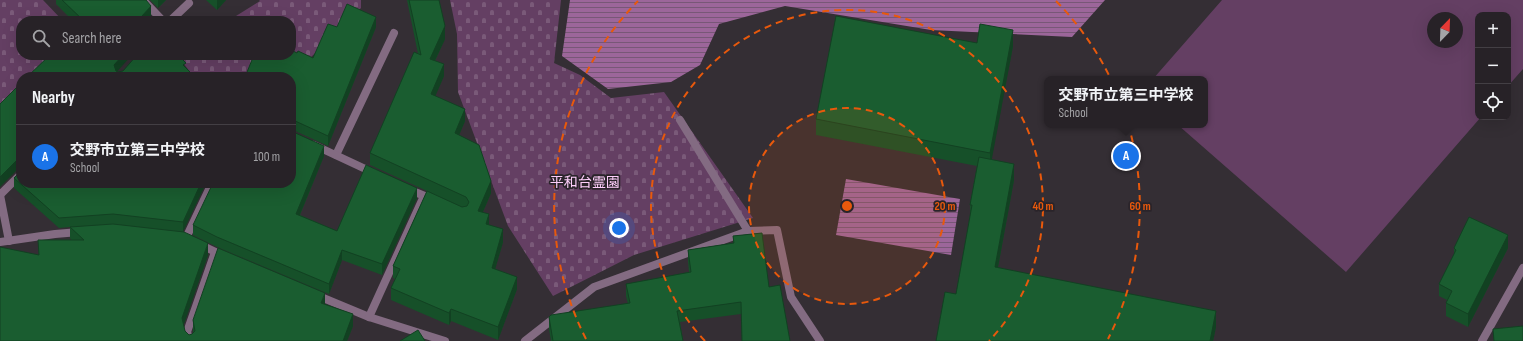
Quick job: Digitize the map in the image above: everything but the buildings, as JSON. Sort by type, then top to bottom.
[{"type":"street","points":[[143,0],[158,16]]},
{"type":"street","points":[[175,16],[189,3]]},
{"type":"street","points":[[336,155],[394,33]]},
{"type":"street","points":[[680,120],[748,231]]},
{"type":"street","points":[[304,141],[384,177]]},
{"type":"street","points":[[9,241],[0,195],[16,179]]},
{"type":"street","points":[[397,184],[444,205]]},
{"type":"street","points":[[209,188],[183,237],[237,261]]},
{"type":"street","points":[[369,317],[424,196]]},
{"type":"street","points":[[525,341],[594,287],[748,231],[777,230],[791,297],[820,341]]},
{"type":"street","points":[[0,242],[55,234],[84,232]]},
{"type":"street","points":[[190,341],[187,332],[215,252]]},
{"type":"street","points":[[1482,341],[1523,268]]},
{"type":"street","points":[[310,292],[369,317],[445,341]]},
{"type":"green space","points":[[0,0],[43,0],[58,16],[16,16],[16,60],[50,60],[37,72],[16,72],[16,93],[0,108]]},
{"type":"green space","points":[[259,0],[361,0],[361,8],[305,63],[296,58],[296,16],[236,16],[260,1]]},
{"type":"green space","name":"平和台霊園","points":[[450,0],[561,0],[554,63],[580,75],[611,98],[664,92],[753,218],[634,255],[553,296],[508,226],[458,92],[457,34]]},
{"type":"green space","points":[[1222,0],[1523,0],[1523,69],[1511,83],[1511,12],[1475,12],[1475,120],[1478,120],[1346,272],[1181,128],[1208,128],[1208,76],[1156,76]]},
{"type":"green space","points":[[181,60],[263,60],[248,72],[190,72]]},
{"type":"shaded area","points":[[570,0],[1105,0],[1072,37],[931,30],[785,6],[719,24],[700,65],[671,82],[608,89],[562,56]]},
{"type":"shaded area","points":[[846,179],[960,199],[951,255],[836,235]]},
{"type":"place","name":"交野市立第三中学校","points":[[1126,156]]}]
